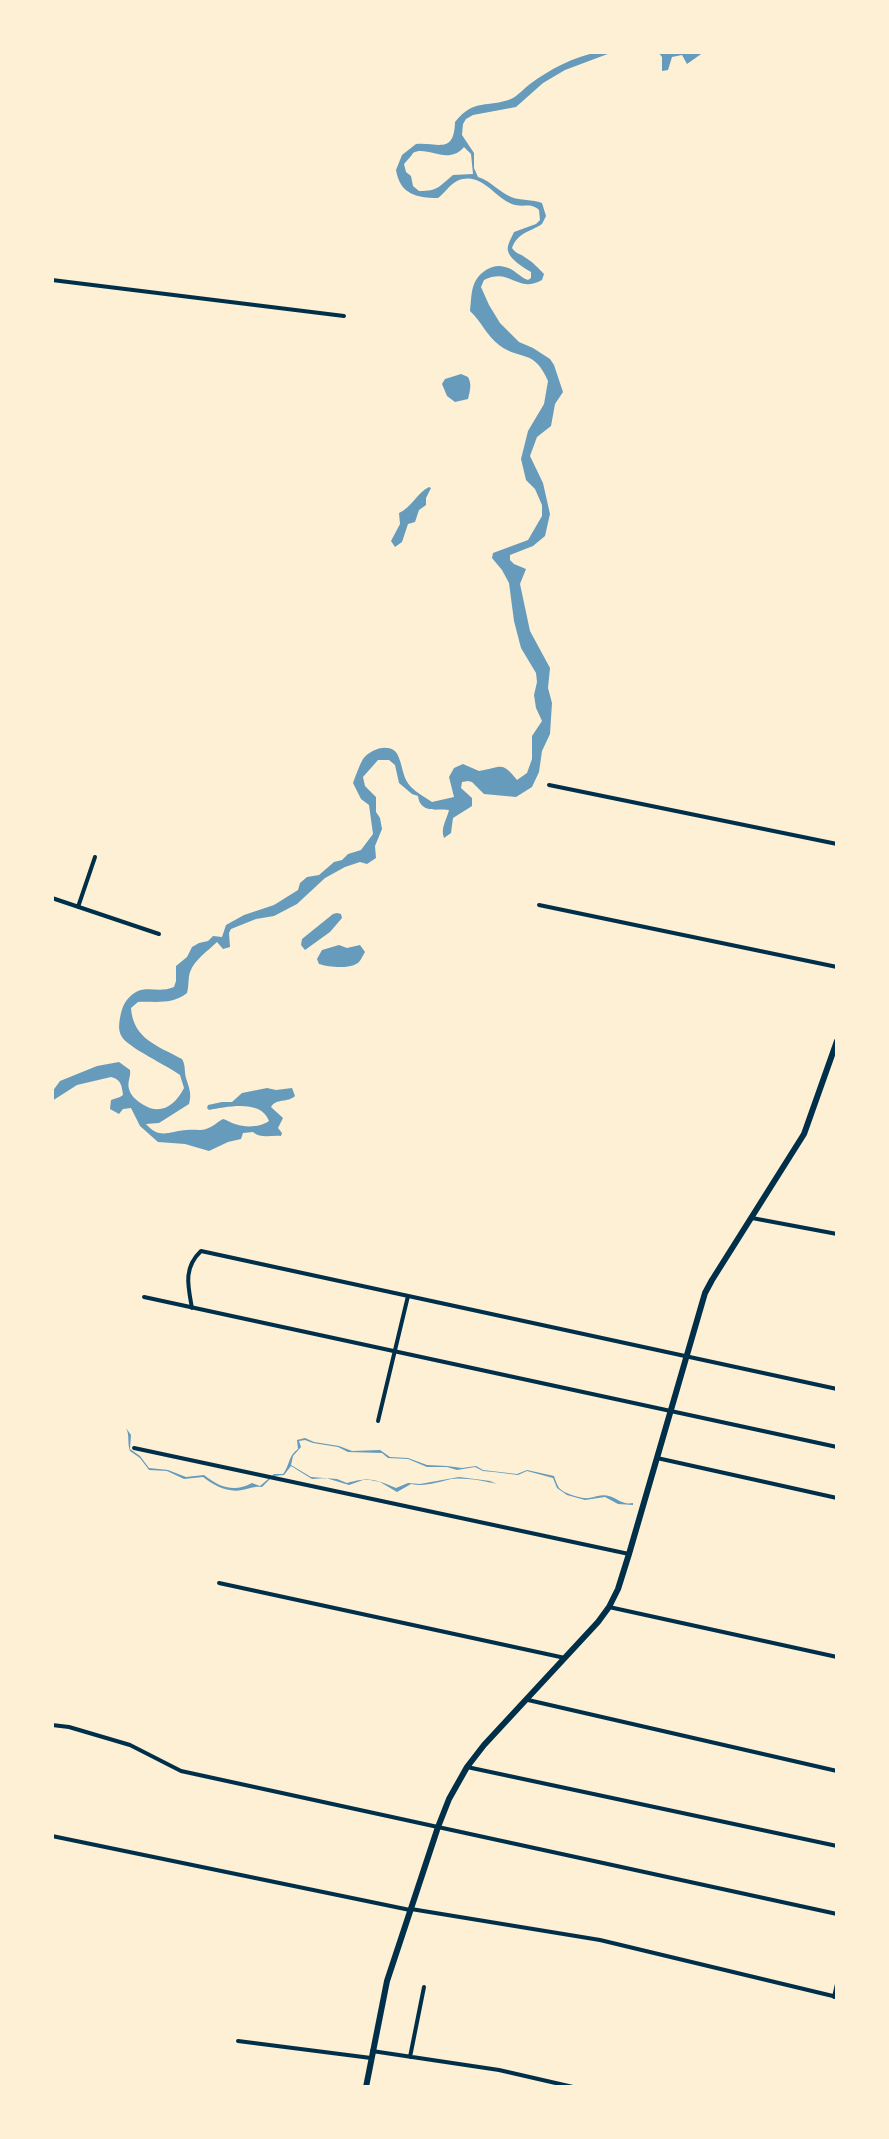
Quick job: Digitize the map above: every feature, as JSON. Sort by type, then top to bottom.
[{"type":"main road","points":[[366,2087],[387,1981],[449,1799],[484,1745],[565,1658],[609,1607],[617,1592],[707,1289],[804,1134],[837,1041]]},
{"type":"street","points":[[52,280],[344,316]]},
{"type":"street","points":[[549,785],[837,844]]},
{"type":"street","points":[[78,907],[95,857]]},
{"type":"street","points":[[52,898],[159,934]]},
{"type":"street","points":[[539,905],[837,967]]},
{"type":"street","points":[[752,1218],[837,1234]]},
{"type":"street","points":[[192,1308],[188,1271],[201,1251],[837,1389]]},
{"type":"street","points":[[378,1421],[408,1296]]},
{"type":"street","points":[[144,1297],[837,1447]]},
{"type":"street","points":[[134,1448],[629,1554]]},
{"type":"street","points":[[657,1458],[837,1498]]},
{"type":"street","points":[[219,1583],[565,1658]]},
{"type":"street","points":[[609,1607],[837,1657]]},
{"type":"street","points":[[526,1699],[837,1771]]},
{"type":"street","points":[[52,1725],[130,1745],[181,1771],[837,1914]]},
{"type":"street","points":[[467,1767],[837,1846]]},
{"type":"street","points":[[52,1836],[410,1909],[600,1940],[836,1997],[837,1984]]},
{"type":"street","points":[[410,2057],[424,1987]]},
{"type":"street","points":[[238,2041],[410,2057],[499,2070],[573,2087]]},
{"type":"water","points":[[598,52],[613,52],[565,70],[543,83],[516,107],[473,115],[463,124],[462,135],[474,153],[474,168],[478,177],[511,197],[542,203],[546,216],[542,224],[521,235],[512,248],[544,274],[542,280],[526,284],[501,276],[484,280],[481,287],[500,323],[519,342],[550,359],[563,392],[555,404],[551,426],[537,437],[530,456],[543,483],[550,514],[545,536],[533,546],[510,555],[514,564],[526,569],[520,584],[530,631],[550,668],[550,734],[532,787],[516,797],[484,794],[472,782],[462,782],[461,788],[472,798],[472,806],[453,818],[451,833],[444,838],[443,827],[449,810],[425,808],[418,796],[399,783],[395,765],[389,760],[378,760],[363,777],[365,786],[376,797],[376,812],[382,829],[375,846],[376,858],[367,864],[360,862],[345,867],[325,878],[297,904],[274,916],[231,929],[230,947],[223,949],[217,942],[198,959],[190,972],[187,993],[181,997],[164,1002],[138,1002],[131,1008],[136,1027],[148,1040],[182,1059],[190,1091],[189,1104],[159,1123],[146,1124],[151,1129],[165,1133],[204,1130],[223,1119],[244,1126],[262,1125],[269,1121],[265,1114],[251,1107],[209,1110],[208,1105],[232,1102],[242,1093],[267,1088],[292,1088],[295,1096],[276,1102],[271,1107],[283,1118],[278,1128],[281,1136],[243,1133],[241,1139],[209,1151],[185,1144],[158,1142],[140,1126],[131,1108],[123,1109],[119,1114],[110,1109],[111,1100],[123,1095],[119,1081],[111,1077],[77,1085],[52,1101],[52,1092],[60,1081],[97,1066],[119,1062],[130,1070],[129,1089],[142,1104],[161,1109],[176,1100],[184,1088],[180,1075],[132,1046],[121,1035],[120,1020],[125,1003],[140,990],[174,987],[176,966],[187,957],[192,947],[213,936],[222,937],[226,925],[274,905],[298,890],[307,877],[319,875],[334,862],[361,850],[373,834],[369,805],[361,799],[353,783],[363,759],[371,752],[382,748],[392,749],[399,758],[408,784],[432,802],[454,797],[449,777],[454,768],[463,764],[479,771],[504,768],[517,780],[527,773],[532,759],[532,736],[542,721],[534,695],[536,673],[521,648],[509,583],[492,558],[493,553],[528,540],[542,516],[542,505],[535,489],[526,480],[521,459],[528,431],[544,404],[548,381],[532,359],[507,350],[495,341],[470,311],[474,283],[486,270],[502,266],[528,280],[531,278],[531,272],[512,258],[508,246],[514,232],[540,220],[539,210],[508,202],[474,179],[457,181],[438,198],[423,197],[405,189],[396,170],[402,155],[416,144],[448,143],[452,139],[455,122],[462,114],[475,107],[511,99],[554,69]],"holes":[[[464,147],[471,154],[473,174],[453,175],[431,190],[419,191],[413,186],[404,164],[413,153],[419,151],[451,155]]]},
{"type":"water","points":[[658,52],[704,52],[687,64],[682,55],[672,57],[668,70],[662,71],[662,57]]},
{"type":"water","points":[[461,374],[469,380],[468,399],[455,402],[447,396],[442,384],[445,379]]},
{"type":"water","points":[[429,487],[426,505],[419,510],[415,522],[408,524],[402,542],[395,547],[391,541],[400,524],[399,513]]},
{"type":"water","points":[[337,913],[342,918],[330,932],[305,950],[301,945],[302,939]]},
{"type":"water","points":[[339,945],[347,948],[360,945],[365,952],[359,962],[352,966],[319,964],[317,959],[322,950]]},
{"type":"water","points":[[126,1428],[131,1435],[130,1449],[149,1468],[168,1470],[186,1477],[204,1475],[227,1487],[239,1488],[252,1483],[260,1486],[274,1474],[283,1474],[292,1455],[298,1449],[297,1440],[305,1438],[352,1451],[380,1450],[390,1457],[408,1458],[427,1465],[476,1466],[483,1470],[517,1474],[527,1470],[554,1476],[559,1488],[573,1496],[606,1495],[633,1505],[618,1504],[605,1497],[585,1500],[567,1495],[557,1488],[553,1478],[527,1471],[518,1475],[483,1471],[475,1467],[457,1470],[427,1467],[408,1459],[388,1458],[382,1453],[348,1452],[305,1440],[299,1441],[301,1447],[293,1456],[291,1465],[311,1477],[325,1478],[312,1479],[291,1466],[284,1475],[273,1476],[262,1487],[237,1491],[216,1485],[203,1477],[184,1479],[167,1471],[149,1470],[130,1451]]},
{"type":"water","points":[[459,1477],[497,1484],[456,1479],[426,1485],[411,1484],[397,1492],[381,1483],[396,1488],[408,1483]]},
{"type":"water","points":[[327,1478],[347,1483],[361,1480],[349,1485]]}]
